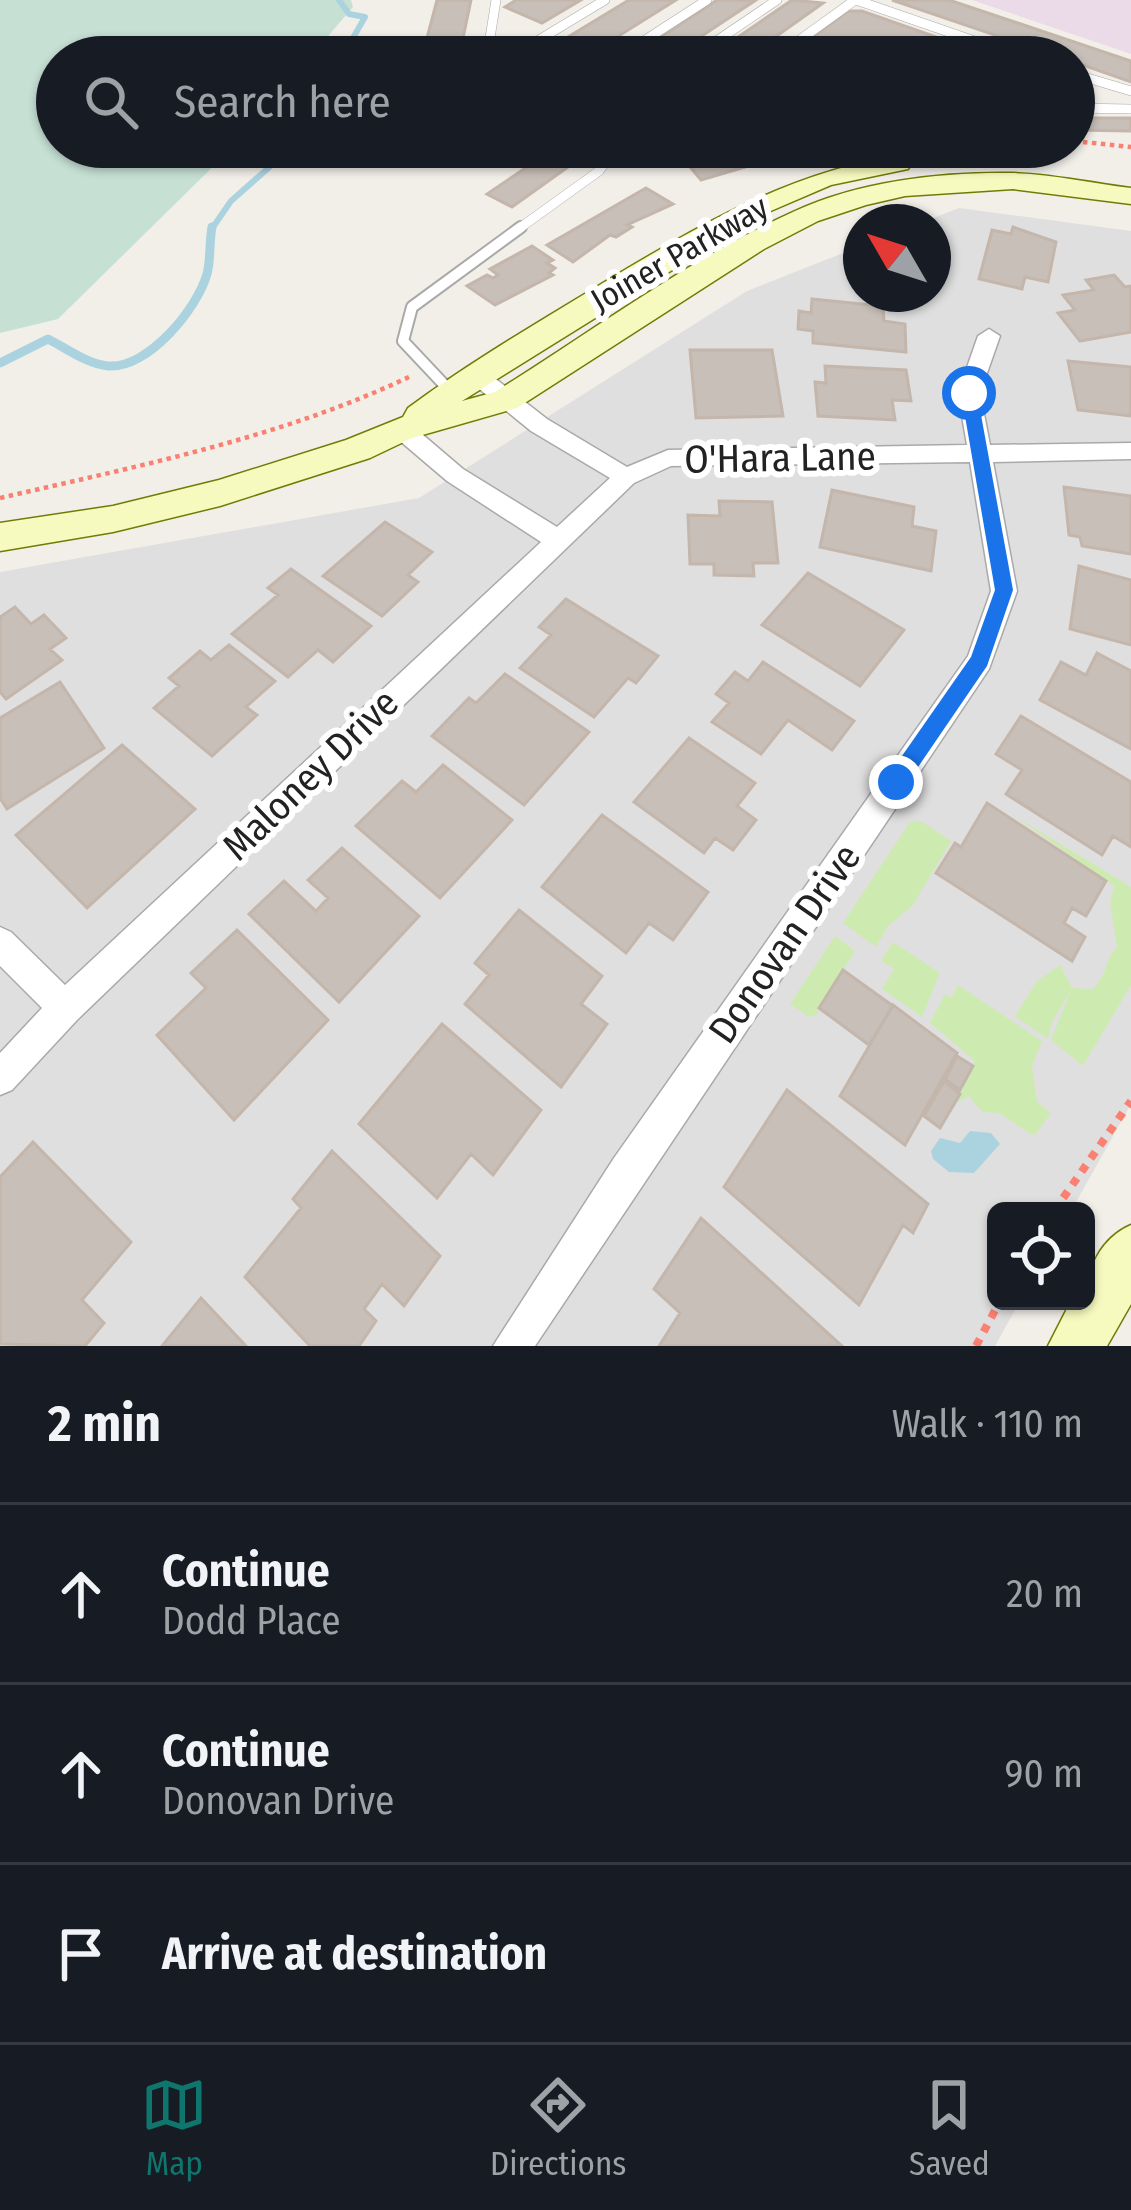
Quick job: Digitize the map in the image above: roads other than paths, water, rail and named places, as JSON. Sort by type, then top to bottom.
[{"type":"street","name":"Joiner Parkway","points":[[1095,164],[1131,169]]},
{"type":"street","name":"Joiner Parkway","points":[[401,430],[463,383],[725,222],[782,194],[836,176],[888,168]]},
{"type":"street","name":"Joiner Parkway","points":[[0,537],[113,519],[220,494],[401,430],[506,400],[754,243],[808,215],[859,198],[905,188],[1013,181],[1131,196]]},
{"type":"street","name":"Donovan Drive","points":[[512,1346],[626,1172],[980,661],[1004,590],[969,393],[989,335]]},
{"type":"street","points":[[463,383],[506,400],[626,477]]},
{"type":"street","points":[[401,430],[455,475],[556,538]]},
{"type":"street","name":"O'Hara Lane","points":[[626,477],[668,458],[1131,451]]},
{"type":"street","name":"Maloney Drive","points":[[0,1078],[65,1008],[556,538],[626,477]]},
{"type":"street","points":[[0,943],[65,1008]]},
{"type":"street","points":[[1076,1346],[1131,1252]]},
{"type":"lane","points":[[490,36],[496,0]]},
{"type":"lane","points":[[545,36],[605,0]]},
{"type":"lane","points":[[651,36],[707,0]]},
{"type":"lane","points":[[724,36],[777,0]]},
{"type":"lane","points":[[805,36],[855,0],[960,36]]},
{"type":"lane","points":[[1095,80],[1131,91]]},
{"type":"lane","points":[[1095,108],[1131,109]]},
{"type":"lane","points":[[463,383],[427,369],[403,341],[412,307],[601,168]]},
{"type":"water","points":[[970,1131],[991,1133],[1000,1144],[974,1173],[949,1172],[933,1159],[931,1151],[940,1138],[960,1143]]},
{"type":"waterway","points":[[339,0],[349,14],[365,17],[354,36]]},
{"type":"waterway","points":[[212,229],[231,201],[268,168]]},
{"type":"waterway","points":[[0,363],[48,339],[100,365],[139,358],[169,334],[193,304],[207,274],[212,229]]}]
